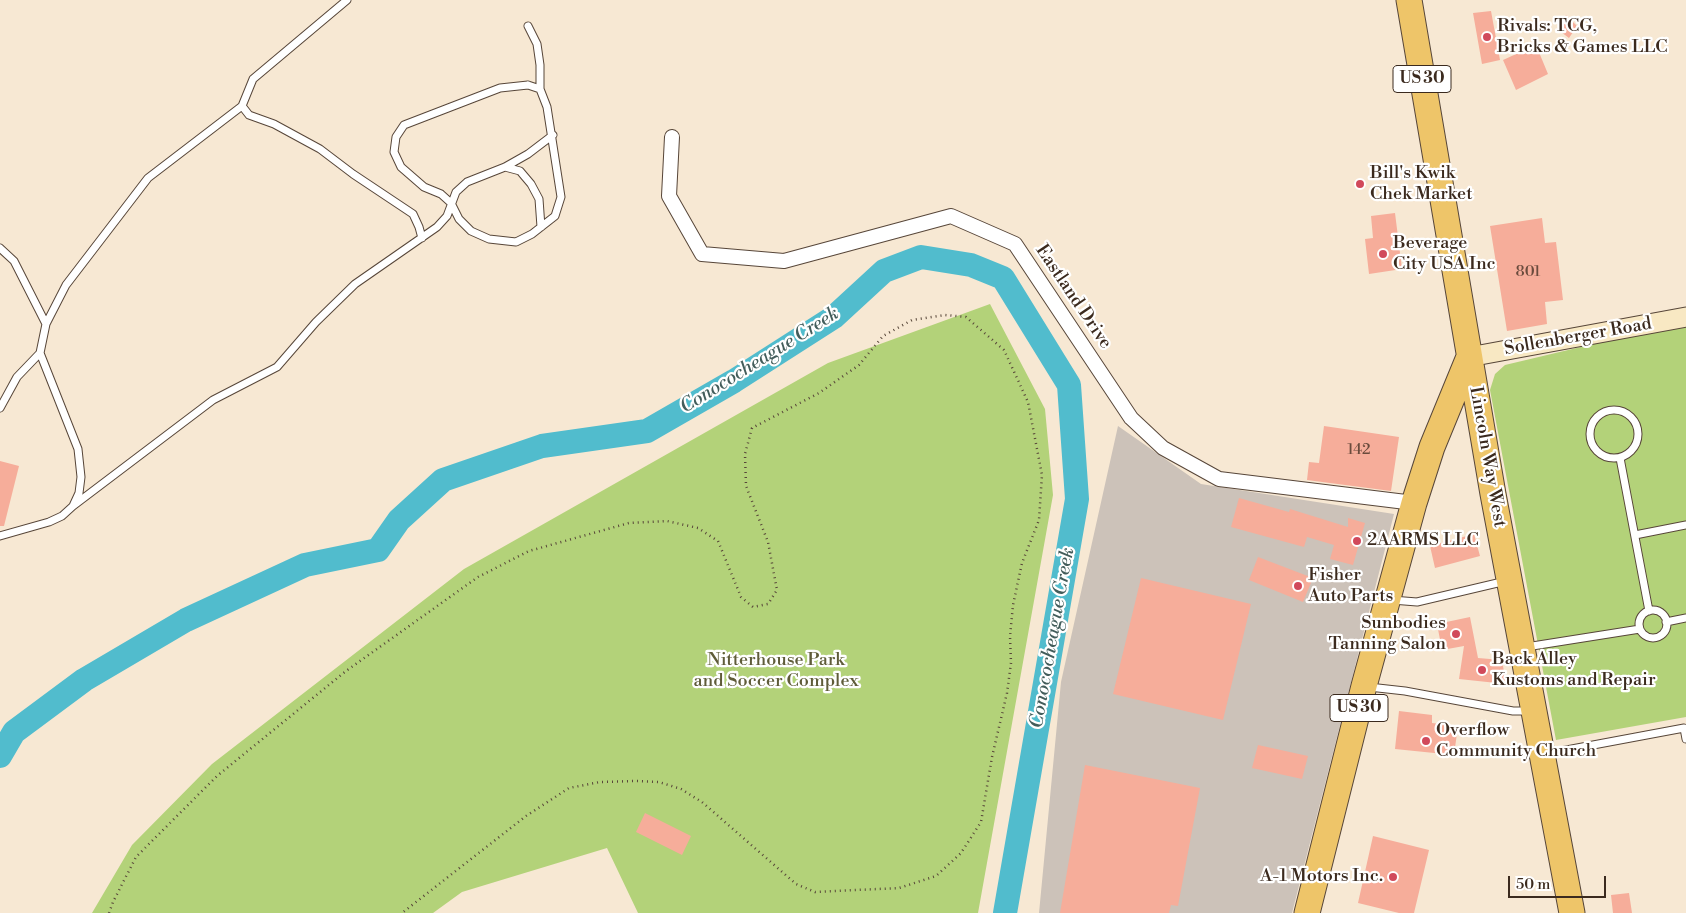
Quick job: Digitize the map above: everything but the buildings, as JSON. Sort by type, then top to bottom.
[{"type":"highway","name":"Lincoln Way West","points":[[1409,0],[1469,357],[1521,648],[1572,913]]},
{"type":"highway","name":"US 30","points":[[1307,913],[1364,686],[1414,504],[1432,446],[1469,357]]},
{"type":"highway","points":[[1432,446],[1458,425],[1481,418]]},
{"type":"street","name":"Eastland Drive","points":[[672,137],[669,196],[702,254],[784,261],[951,216],[1015,244],[1131,418],[1163,448],[1219,479],[1414,504]]},
{"type":"street","name":"Sollenberger Road","points":[[1469,357],[1686,317]]},
{"type":"lane","points":[[0,408],[17,377],[40,353],[46,324],[66,285],[148,178],[242,106],[254,79],[347,0]]},
{"type":"lane","points":[[528,26],[537,44],[540,64],[540,89],[547,107],[553,135],[561,197],[555,216],[516,242],[489,239],[471,231],[459,219],[451,203],[441,194],[424,187],[401,167],[394,152],[396,137],[404,125],[500,88],[528,85],[540,89]]},
{"type":"lane","points":[[242,106],[249,115],[274,124],[320,149],[413,214],[422,238]]},
{"type":"lane","points":[[0,536],[62,516],[213,400],[277,367],[316,322],[355,284],[437,227],[448,216],[456,192],[467,182],[505,167],[528,154],[553,135]]},
{"type":"lane","points":[[505,167],[520,171],[531,184],[539,199],[541,227]]},
{"type":"lane","points":[[0,248],[14,261],[46,324]]},
{"type":"lane","points":[[40,353],[78,449],[81,476],[80,493],[73,506]]},
{"type":"lane","points":[[1611,410],[1626,414],[1636,426],[1637,442],[1633,449],[1620,458],[1604,457],[1593,447],[1590,439],[1592,424],[1597,417],[1611,410]]},
{"type":"lane","points":[[1620,458],[1650,611]]},
{"type":"lane","points":[[1635,535],[1686,525]]},
{"type":"lane","points":[[1387,599],[1417,602],[1509,580]]},
{"type":"lane","points":[[1650,611],[1662,614],[1666,622],[1662,635],[1654,638],[1645,636],[1640,628],[1642,616],[1650,611]]},
{"type":"lane","points":[[1666,622],[1686,618]]},
{"type":"lane","points":[[1521,648],[1640,628]]},
{"type":"lane","points":[[1364,686],[1405,691],[1513,711],[1534,712]]},
{"type":"lane","points":[[1542,755],[1684,728],[1686,739]]},
{"type":"path","points":[[109,913],[136,857],[217,776],[346,671],[478,577],[529,551],[629,523],[667,521],[698,528],[718,541],[741,597],[753,607],[768,604],[777,590],[768,542],[746,486],[745,454],[752,428],[820,394],[859,365],[883,336],[912,320],[944,316],[966,317],[1004,350],[1028,402],[1042,475],[1039,520],[1022,563],[1013,605],[1010,636],[1011,663],[1007,693],[992,757],[981,822],[961,853],[936,876],[899,888],[815,892],[796,884],[702,802],[681,789],[659,782],[600,782],[569,788],[526,816],[402,913]]},
{"type":"shaded area","points":[[1118,426],[1201,484],[1394,514],[1292,913],[1039,913],[1061,682]]},
{"type":"green space","name":"Nitterhouse Park and Soccer Complex","points":[[990,304],[1045,409],[1053,495],[978,913],[638,913],[607,848],[462,892],[433,913],[92,913],[132,845],[212,764],[464,569],[828,363]]},
{"type":"green space","points":[[1686,322],[1686,717],[1556,740],[1490,390],[1495,374],[1505,365]]},
{"type":"waterway","name":"Conococheague Creek","points":[[0,756],[14,732],[84,680],[186,620],[305,565],[378,550],[399,520],[443,480],[542,446],[647,431],[734,381],[834,317],[884,271],[921,257],[971,265],[1003,278],[1069,385],[1077,499],[1005,913]]},
{"type":"place","name":"Rivals: TCG, Bricks & Games LLC","points":[[1487,37]]},
{"type":"place","name":"Bill's Kwik Chek Market","points":[[1360,184]]},
{"type":"place","name":"Beverage City USA Inc","points":[[1383,254]]},
{"type":"place","name":"2AARMS LLC","points":[[1357,541]]},
{"type":"place","name":"Fisher Auto Parts","points":[[1298,586]]},
{"type":"place","name":"Sunbodies Tanning Salon","points":[[1456,634]]},
{"type":"place","name":"Back Alley Kustoms and Repair","points":[[1482,670]]},
{"type":"place","name":"Overflow Community Church","points":[[1426,741]]},
{"type":"place","name":"A-1 Motors Inc.","points":[[1393,877]]}]
